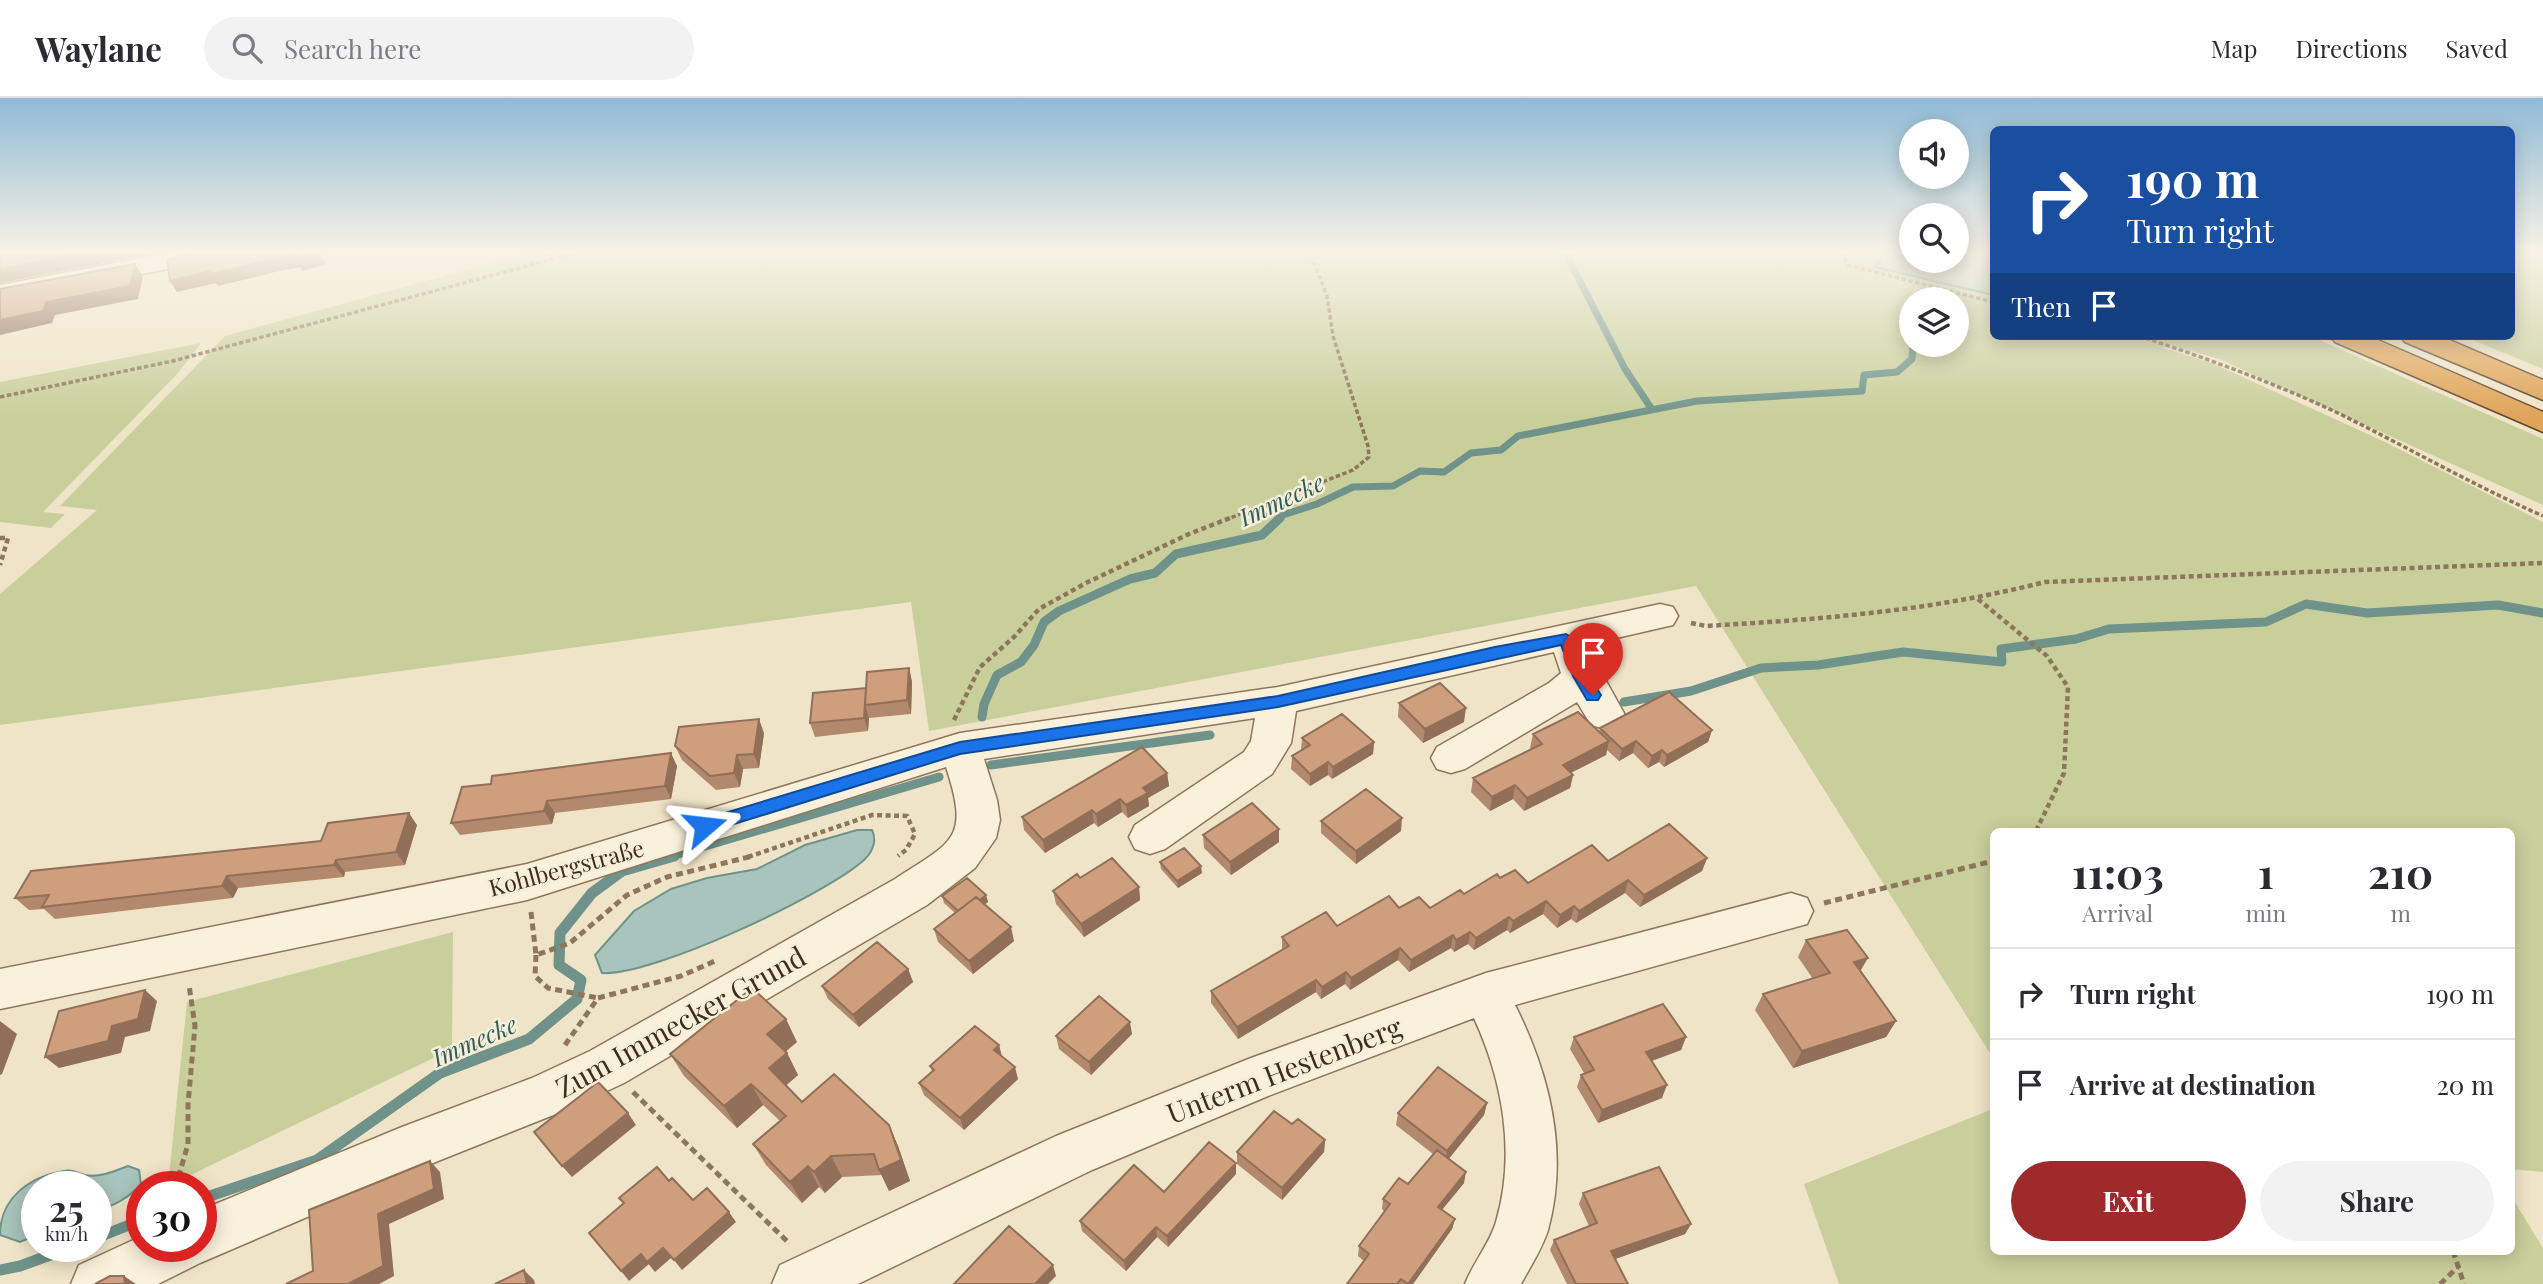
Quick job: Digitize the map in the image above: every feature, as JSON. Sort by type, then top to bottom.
[{"type":"highway","points":[[2354,340],[2543,423]]},
{"type":"highway","points":[[2423,340],[2543,391]]},
{"type":"street","name":"Kohlbergstraße","points":[[0,989],[527,882],[949,752],[1278,701],[1495,652],[1574,657],[1660,616]]},
{"type":"street","points":[[1574,657],[1605,715]]},
{"type":"street","points":[[1451,758],[1563,693],[1574,657]]},
{"type":"street","points":[[1150,836],[1258,763],[1271,743],[1278,701]]},
{"type":"street","name":"Zum Immecker Grund","points":[[217,1230],[420,1144],[549,1094],[607,1067],[911,892],[944,869],[971,844],[978,830],[979,815],[949,752]]},
{"type":"street","name":"Unterm Hestenberg","points":[[809,1279],[1074,1153],[1251,1080],[1486,993],[1791,911]]},
{"type":"street","points":[[1486,993],[1511,1046],[1531,1126],[1531,1173],[1521,1231],[1492,1284]]},
{"type":"street","points":[[98,1284],[145,1262]]},
{"type":"path","points":[[0,397],[173,362],[377,307]]},
{"type":"path","points":[[949,752],[980,667],[1014,638],[1039,609],[1086,583],[1178,540],[1353,470],[1369,457],[1368,446],[1333,336],[1329,307]]},
{"type":"path","points":[[2158,340],[2337,413],[2487,491],[2543,516]]},
{"type":"path","points":[[0,538],[8,538],[0,565]]},
{"type":"path","points":[[1660,616],[1706,626],[1851,617],[1978,600],[2045,582],[2543,563]]},
{"type":"path","points":[[1978,600],[2047,656],[2068,687],[2064,773],[2037,828]]},
{"type":"path","points":[[536,956],[570,943],[627,895],[667,877],[732,863],[872,815],[906,816],[915,834],[906,850],[896,858]]},
{"type":"path","points":[[1791,911],[1990,862]]},
{"type":"path","points":[[527,882],[536,956],[535,976],[548,988],[598,999],[681,976],[724,956]]},
{"type":"path","points":[[180,1171],[188,1144],[188,1104],[195,1026],[188,974]]},
{"type":"path","points":[[549,1094],[553,1063],[598,999]]},
{"type":"path","points":[[607,1067],[809,1279]]},
{"type":"path","points":[[2455,1255],[2464,1284]]},
{"type":"path","points":[[2441,1284],[2459,1266]]},
{"type":"green space","points":[[330,307],[1899,307],[1899,357],[1969,357],[1969,307],[1990,307],[1990,340],[2319,340],[2543,439],[2543,505],[2219,359],[2167,344],[2164,348],[2214,364],[2385,442],[2543,522],[2543,1172],[2515,1169],[2515,828],[1990,828],[1990,1053],[1696,586],[929,731],[911,602],[0,725],[0,594],[97,510],[60,506],[225,336]]},
{"type":"green space","points":[[2515,307],[2543,307],[2543,369],[2473,340],[2515,340]]},
{"type":"green space","points":[[201,343],[179,372],[43,512],[65,514],[51,528],[0,522],[0,382]]},
{"type":"green space","points":[[453,932],[452,1049],[199,1171],[170,1171],[187,1002]]},
{"type":"green space","points":[[1990,1110],[1990,1255],[2515,1255],[2515,1202],[2543,1248],[2543,1284],[1839,1284],[1804,1184]]},
{"type":"water","points":[[857,830],[872,830],[874,841],[870,852],[845,874],[815,892],[738,931],[697,948],[626,971],[602,973],[595,955],[634,911],[671,889],[707,878],[757,869],[805,845]]},
{"type":"water","points":[[128,1166],[139,1171],[126,1171],[126,1197],[112,1205],[112,1172]]},
{"type":"water","points":[[21,1189],[20,1242],[0,1235],[5,1210]]},
{"type":"building","points":[[0,307],[44,307],[43,311],[0,320]]},
{"type":"building","points":[[909,668],[907,700],[865,705],[867,672]]},
{"type":"building","points":[[1440,683],[1466,708],[1425,729],[1399,703]]},
{"type":"building","points":[[866,688],[864,718],[810,723],[813,693]]},
{"type":"building","points":[[1669,692],[1712,730],[1667,755],[1662,750],[1652,756],[1636,741],[1622,749],[1600,728]]},
{"type":"building","points":[[1578,712],[1609,741],[1563,765],[1573,775],[1527,798],[1515,785],[1492,797],[1473,778],[1542,744],[1533,734]]},
{"type":"building","points":[[1342,714],[1374,742],[1333,767],[1328,762],[1310,774],[1292,756],[1310,745],[1302,738]]},
{"type":"building","points":[[759,719],[754,754],[737,755],[734,773],[710,776],[675,746],[679,727]]},
{"type":"building","points":[[1142,747],[1167,773],[1143,788],[1148,793],[1126,805],[1120,799],[1096,814],[1092,810],[1043,840],[1022,817]]},
{"type":"building","points":[[671,753],[665,786],[547,801],[544,811],[451,823],[462,787],[491,784],[492,776]]},
{"type":"building","points":[[1366,789],[1402,818],[1356,851],[1321,821]]},
{"type":"building","points":[[1252,803],[1279,829],[1230,862],[1203,835]]},
{"type":"building","points":[[409,813],[396,852],[336,860],[334,865],[227,876],[222,886],[42,907],[49,895],[15,898],[31,871],[321,841],[328,823]]},
{"type":"building","points":[[1669,824],[1707,858],[1644,895],[1628,880],[1579,911],[1574,906],[1560,915],[1546,901],[1513,921],[1509,917],[1476,938],[1470,932],[1456,940],[1453,935],[1411,960],[1400,948],[1351,978],[1346,972],[1322,987],[1316,980],[1237,1027],[1211,991],[1289,946],[1282,937],[1326,912],[1337,926],[1389,896],[1399,908],[1419,897],[1430,908],[1460,890],[1464,894],[1497,874],[1500,878],[1515,870],[1528,883],[1592,845],[1608,861]]},
{"type":"building","points":[[1184,848],[1201,866],[1177,881],[1160,862]]},
{"type":"building","points":[[1112,858],[1139,887],[1081,924],[1053,891],[1077,874],[1080,878]]},
{"type":"building","points":[[967,878],[986,895],[980,900],[976,897],[958,911],[942,896]]},
{"type":"building","points":[[976,897],[1011,927],[969,961],[934,929]]},
{"type":"building","points":[[1847,930],[1868,958],[1854,962],[1896,1021],[1802,1051],[1763,994],[1830,973],[1806,940]]},
{"type":"building","points":[[877,942],[908,969],[853,1015],[822,986]]},
{"type":"building","points":[[752,988],[786,1019],[767,1034],[787,1053],[769,1068],[802,1102],[834,1074],[889,1125],[901,1160],[879,1170],[874,1154],[831,1156],[814,1172],[808,1166],[790,1182],[753,1144],[786,1116],[751,1084],[724,1106],[670,1054]]},
{"type":"building","points":[[145,990],[138,1019],[112,1026],[108,1041],[45,1057],[59,1011]]},
{"type":"building","points":[[1099,996],[1130,1022],[1089,1062],[1056,1036]]},
{"type":"building","points":[[1663,1004],[1686,1037],[1646,1052],[1667,1085],[1602,1110],[1581,1075],[1594,1070],[1574,1037]]},
{"type":"building","points":[[975,1026],[999,1045],[994,1050],[1015,1067],[960,1118],[919,1083],[934,1070],[930,1066]]},
{"type":"building","points":[[1438,1067],[1487,1103],[1447,1151],[1398,1113]]},
{"type":"building","points":[[598,1082],[628,1113],[562,1166],[534,1132]]},
{"type":"building","points":[[1274,1111],[1292,1124],[1298,1119],[1325,1140],[1282,1188],[1237,1152]]},
{"type":"building","points":[[1209,1142],[1236,1163],[1167,1236],[1156,1227],[1124,1261],[1080,1221],[1134,1165],[1164,1192]]},
{"type":"building","points":[[1437,1150],[1466,1172],[1438,1207],[1455,1219],[1408,1284],[1401,1279],[1397,1284],[1347,1284],[1369,1254],[1359,1246],[1390,1204],[1383,1199],[1399,1178],[1408,1184]]},
{"type":"building","points":[[430,1161],[434,1189],[378,1214],[383,1266],[348,1284],[286,1284],[313,1271],[309,1210]]},
{"type":"building","points":[[657,1167],[669,1181],[672,1178],[693,1200],[707,1188],[729,1212],[674,1260],[663,1248],[647,1262],[641,1254],[621,1271],[589,1233],[624,1203],[619,1198]]},
{"type":"building","points":[[1659,1167],[1691,1224],[1611,1251],[1628,1284],[1576,1284],[1554,1240],[1597,1223],[1583,1193]]},
{"type":"building","points":[[1009,1226],[1053,1265],[1035,1284],[954,1284]]},
{"type":"building","points":[[524,1270],[527,1284],[495,1284]]},
{"type":"building","points":[[110,1276],[124,1276],[125,1284],[95,1284]]},
{"type":"waterway","points":[[1593,307],[1625,369],[1651,408]]},
{"type":"waterway","name":"Immecke","points":[[1280,518],[1353,487],[1393,486],[1420,471],[1444,472],[1471,453],[1501,450],[1518,436],[1697,401],[1862,391],[1864,375],[1897,372],[1912,357]]},
{"type":"waterway","name":"Immecke","points":[[982,717],[984,704],[997,675],[1021,662],[1034,645],[1044,622],[1059,611],[1130,579],[1155,573],[1176,554],[1262,535],[1280,518]]},
{"type":"waterway","points":[[1624,702],[1691,691],[1761,668],[1818,665],[1903,652],[2002,662],[2001,649],[2076,639],[2109,629],[2266,622],[2306,604],[2367,613],[2498,605],[2543,613]]},
{"type":"waterway","points":[[991,765],[1210,735]]},
{"type":"waterway","name":"Immecke","points":[[668,857],[939,777]]},
{"type":"waterway","name":"Immecke","points":[[217,1194],[317,1160],[440,1073],[529,1039],[577,999],[581,980],[559,965],[560,933],[592,893],[622,871],[674,856]]},
{"type":"waterway","name":"Immecke","points":[[112,1232],[126,1226]]},
{"type":"waterway","name":"Immecke","points":[[0,1270],[31,1262]]},
{"type":"route","points":[[705,826],[960,748],[1278,701],[1495,652],[1566,639],[1581,676],[1593,695]]}]
